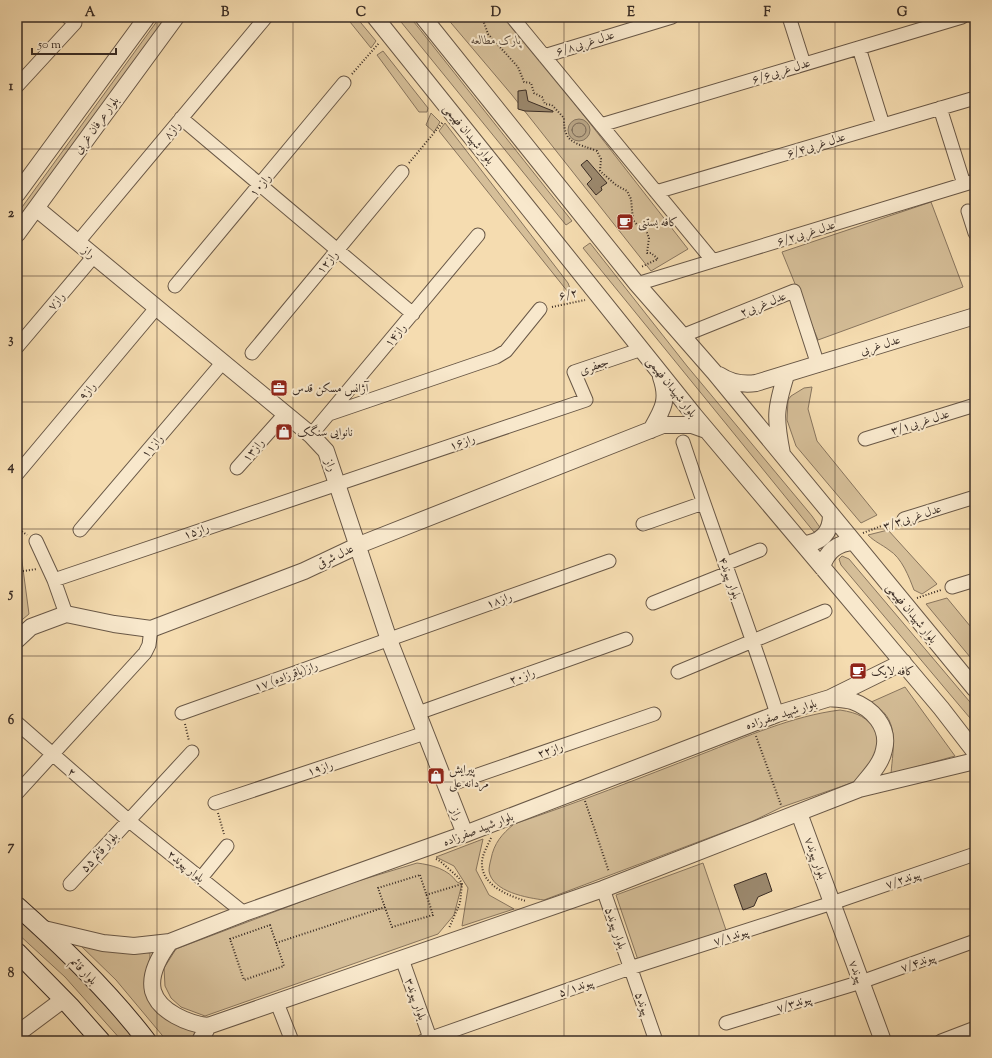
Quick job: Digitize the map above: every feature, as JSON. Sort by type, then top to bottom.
[{"type":"main road","name":"بلوار قائم","points":[[17,906],[44,929],[107,995],[147,1041]]},
{"type":"main road","points":[[17,952],[64,999],[101,1041]]},
{"type":"street","name":"بلوار عرفان غربی","points":[[17,192],[147,17]]},
{"type":"street","name":"بلوار عرفان غربی","points":[[17,234],[176,17]]},
{"type":"street","name":"راز۸","points":[[78,242],[266,17]]},
{"type":"street","name":"بلوار شهیدان فهیمی","points":[[375,17],[706,430],[903,662],[975,752]]},
{"type":"street","name":"بلوار شهیدان فهیمی","points":[[423,17],[633,278],[714,372],[903,602],[973,684]]},
{"type":"street","points":[[512,17],[713,262]]},
{"type":"street","name":"۶/۸عدل غربی","points":[[544,56],[672,17]]},
{"type":"street","points":[[789,17],[804,64]]},
{"type":"street","name":"۶/۶عدل غربی","points":[[601,125],[962,17]]},
{"type":"street","points":[[17,86],[71,20]]},
{"type":"street","points":[[859,48],[883,125]]},
{"type":"street","name":"راز۱۰","points":[[174,286],[344,83]]},
{"type":"street","name":"۶/۴عدل غربی","points":[[656,192],[975,98]]},
{"type":"street","points":[[940,108],[970,182]]},
{"type":"street","points":[[182,118],[413,314]]},
{"type":"street","name":"راز۱۲","points":[[252,353],[402,172]]},
{"type":"street","name":"۶/۲عدل غربی","points":[[633,278],[713,262],[970,182]]},
{"type":"street","name":"راز","points":[[36,208],[286,414],[311,435],[326,451],[359,544],[389,640],[465,834]]},
{"type":"street","points":[[968,211],[975,233]]},
{"type":"street","name":"راز۱۴","points":[[311,435],[478,235]]},
{"type":"street","name":"راز۷","points":[[17,347],[94,256]]},
{"type":"street","name":"عدل غربی۲","points":[[682,336],[794,291],[818,365]]},
{"type":"street","name":"راز۹","points":[[17,474],[157,307]]},
{"type":"street","points":[[329,414],[496,357],[506,351],[540,309]]},
{"type":"street","name":"عدل غربی","points":[[714,372],[727,380],[741,384],[756,383],[975,316]]},
{"type":"street","name":"جعفری","points":[[586,400],[574,372],[642,349]]},
{"type":"street","name":"راز۱۱","points":[[80,530],[223,362]]},
{"type":"street","points":[[651,430],[666,403],[665,388],[660,373]]},
{"type":"street","points":[[782,456],[776,423],[776,405],[786,375]]},
{"type":"street","name":"راز۱۶","points":[[338,483],[586,400]]},
{"type":"street","name":"عدل غربی۳/۱","points":[[865,439],[975,405]]},
{"type":"street","name":"راز۱۳","points":[[237,468],[286,414]]},
{"type":"street","name":"عدل شرقی","points":[[66,614],[114,624],[151,629],[304,571],[359,544],[663,425],[692,425],[706,430]]},
{"type":"street","name":"بلوار پیوند۴","points":[[683,442],[726,568],[754,641],[777,714]]},
{"type":"street","name":"راز۱۵","points":[[54,580],[338,483]]},
{"type":"street","name":"عدل غربی۳/۳","points":[[904,519],[975,497]]},
{"type":"street","points":[[643,524],[703,503]]},
{"type":"street","points":[[803,544],[817,542],[827,533],[831,524],[831,515]]},
{"type":"street","points":[[822,567],[828,554],[833,548],[852,539]]},
{"type":"street","points":[[17,640],[31,627],[66,614],[54,580],[36,541]]},
{"type":"street","points":[[653,603],[760,550]]},
{"type":"street","name":"راز۱۸","points":[[389,640],[609,561]]},
{"type":"street","points":[[952,587],[975,580]]},
{"type":"street","points":[[678,672],[825,611]]},
{"type":"street","points":[[17,793],[51,754],[145,653],[149,645],[151,629]]},
{"type":"street","name":"راز۲۰","points":[[418,713],[626,639]]},
{"type":"street","name":"۱۷ راز(باقرزاده)","points":[[182,713],[389,640]]},
{"type":"street","name":"بلوار شهید صفرزاده","points":[[44,929],[103,943],[134,946],[170,942],[465,834],[777,714],[830,698],[903,662]]},
{"type":"street","points":[[830,698],[852,701],[872,711],[885,729],[885,749],[878,765],[859,789]]},
{"type":"street","name":"راز۲۲","points":[[446,786],[654,714]]},
{"type":"street","name":"۲","points":[[17,723],[128,820]]},
{"type":"street","name":"راز۱۹","points":[[215,803],[425,732]]},
{"type":"street","name":"بلوار قائم ۵۵","points":[[70,884],[192,752]]},
{"type":"street","points":[[170,942],[157,964],[153,977],[153,991],[158,999],[175,1015],[196,1024],[208,1026],[608,887],[859,789],[975,761]]},
{"type":"street","name":"بلوار پیوند۷","points":[[793,815],[832,903]]},
{"type":"street","name":"بلوار پیوند۲","points":[[128,820],[244,914]]},
{"type":"street","points":[[201,878],[227,846]]},
{"type":"street","name":"پیوند۷/۲","points":[[832,903],[975,854]]},
{"type":"street","name":"بلوار پیوند۵","points":[[608,887],[630,968]]},
{"type":"street","name":"پیوند۷/۱","points":[[630,968],[832,903]]},
{"type":"street","name":"پیوند۷","points":[[832,903],[883,1041]]},
{"type":"street","name":"پیوند۷/۴","points":[[861,982],[975,941]]},
{"type":"street","name":"بلوار پیوند۳","points":[[402,959],[426,1040]]},
{"type":"street","name":"پیوند۵/۱","points":[[426,1040],[455,1036],[522,1006],[630,968]]},
{"type":"street","name":"پیوند۵","points":[[630,968],[656,1041]]},
{"type":"street","name":"پیوند۷/۳","points":[[726,1023],[861,982]]},
{"type":"street","points":[[17,1034],[64,999]]},
{"type":"street","points":[[277,1003],[292,1041]]},
{"type":"street","points":[[200,1041],[208,1026]]},
{"type":"street","points":[[941,1041],[975,1028]]},
{"type":"path","points":[[482,17],[488,34],[518,67],[524,82],[531,83],[534,94],[542,97],[546,104],[552,105],[564,118],[564,125],[568,138],[575,144],[597,151],[601,159],[600,171],[616,186],[627,191],[631,200],[633,220],[638,227],[646,230],[649,238],[647,253],[655,255],[658,259],[633,278]]},
{"type":"path","points":[[344,83],[387,33]]},
{"type":"path","points":[[402,172],[451,112]]},
{"type":"path","name":"۶/۲","points":[[540,309],[599,297]]},
{"type":"path","name":"عدل غربی۳/۳","points":[[852,539],[904,519]]},
{"type":"path","points":[[17,572],[48,567]]},
{"type":"path","points":[[903,602],[952,587]]},
{"type":"path","points":[[182,713],[192,752]]},
{"type":"path","points":[[753,723],[793,815]]},
{"type":"path","points":[[582,788],[608,887]]},
{"type":"path","points":[[215,803],[227,846]]},
{"type":"path","points":[[493,835],[483,859],[482,865],[486,876],[497,888],[516,898],[550,908]]},
{"type":"path","points":[[416,851],[440,861],[459,878],[462,884],[460,904],[448,930]]},
{"type":"path","points":[[420,875],[433,915],[392,927],[385,907],[378,888],[420,875]]},
{"type":"path","points":[[426,895],[462,884]]},
{"type":"path","points":[[276,943],[385,907]]},
{"type":"path","points":[[270,925],[276,943],[284,966],[244,980],[230,939],[270,925]]},
{"type":"green space","points":[[160,17],[170,17],[17,226],[17,214]]},
{"type":"green space","points":[[346,17],[356,17],[376,41],[371,48]]},
{"type":"green space","points":[[397,17],[410,17],[572,221],[566,225]]},
{"type":"green space","name":"پارک مطالعه","points":[[446,17],[507,17],[688,249],[651,271],[512,95]]},
{"type":"green space","points":[[383,51],[428,108],[427,112],[419,112],[377,55]]},
{"type":"green space","points":[[431,113],[440,122],[434,132],[426,125]]},
{"type":"green space","points":[[445,123],[568,283],[571,291],[568,292],[439,131]]},
{"type":"green space","points":[[931,202],[963,287],[818,340],[782,252]]},
{"type":"green space","points":[[590,243],[687,366],[812,516],[821,529],[814,532],[583,248]]},
{"type":"green space","points":[[812,387],[808,409],[817,441],[877,515],[861,523],[796,446],[787,420],[788,400],[791,396],[804,388]]},
{"type":"green space","points":[[888,530],[937,584],[922,594],[914,590],[910,579],[894,553],[868,535]]},
{"type":"green space","points":[[17,536],[19,539],[29,614],[17,624]]},
{"type":"green space","points":[[842,556],[849,559],[975,708],[975,724],[841,565],[839,559]]},
{"type":"green space","points":[[947,598],[975,632],[975,663],[926,604]]},
{"type":"green space","points":[[905,687],[955,756],[891,774],[893,733],[891,724],[886,715],[879,708],[869,703]]},
{"type":"green space","points":[[840,710],[862,716],[878,732],[877,755],[860,780],[782,807],[751,822],[544,900],[529,898],[512,893],[497,884],[492,878],[489,868],[494,848],[502,835],[514,824],[561,808],[787,722]]},
{"type":"green space","points":[[483,839],[476,870],[489,895],[514,909],[462,926],[468,888],[454,866],[436,857]]},
{"type":"green space","points":[[417,863],[439,868],[449,874],[457,882],[462,884],[454,915],[438,934],[205,1016],[181,1007],[171,998],[165,986],[164,968],[176,949],[348,884]]},
{"type":"green space","points":[[703,863],[727,933],[639,963],[616,895]]},
{"type":"green space","points":[[17,915],[97,993],[138,1041],[122,1041],[65,977],[17,933]]},
{"type":"green space","points":[[78,943],[150,953],[149,989],[196,1028],[192,1041],[167,1041],[116,980]]},
{"type":"water","points":[[579,119],[587,122],[590,130],[587,138],[579,141],[571,138],[568,130],[571,122]]},
{"type":"building","points":[[526,90],[528,101],[553,112],[525,111],[518,109],[518,91]]},
{"type":"building","points":[[587,160],[607,183],[601,187],[602,190],[596,195],[587,184],[592,179],[581,165]]},
{"type":"building","points":[[766,873],[772,891],[758,897],[754,906],[743,910],[734,885]]},
{"type":"place","name":"کافه بستنی","points":[[625,222]]},
{"type":"place","name":"آژانس مسکن قدس","points":[[279,388]]},
{"type":"place","name":"نانوایی سنگک","points":[[284,432]]},
{"type":"place","name":"کافه لایک","points":[[858,671]]},
{"type":"place","name":"پیرایش مردانه علی","points":[[436,776]]}]
